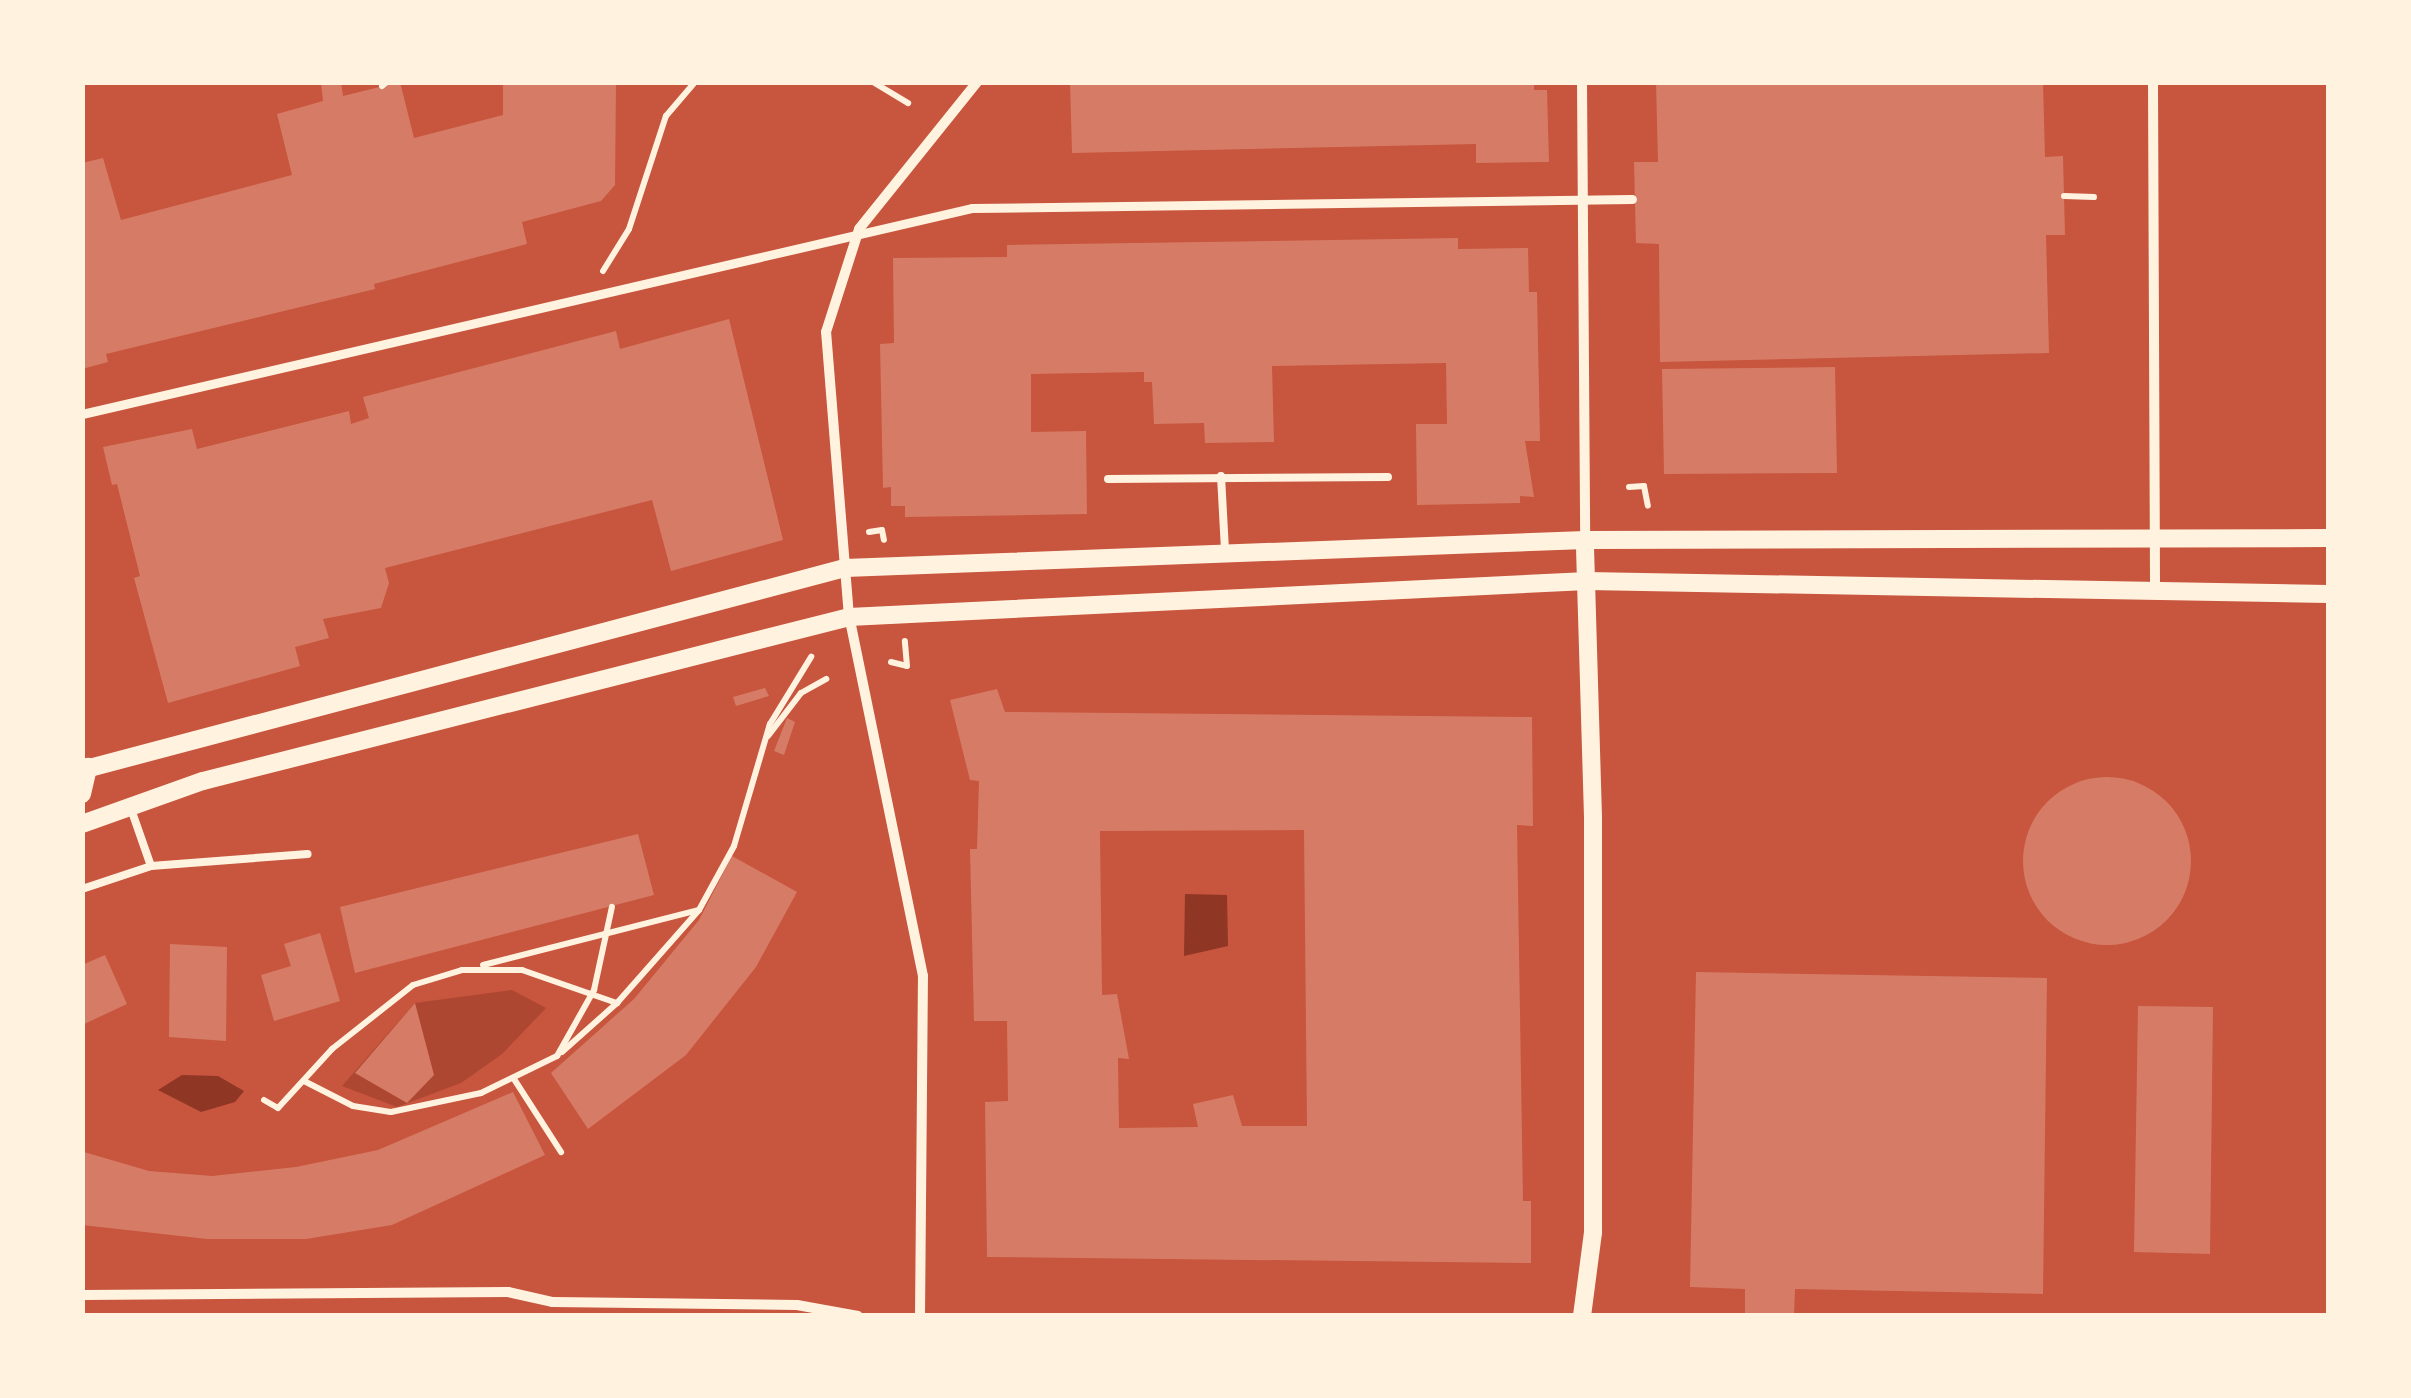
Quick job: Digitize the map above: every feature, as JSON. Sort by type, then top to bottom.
[{"type":"street","points":[[920,1316],[924,976],[849,618],[826,332],[859,229],[977,82]]},
{"type":"street","points":[[1582,82],[1580,200],[1593,1193],[1582,1316]]},
{"type":"street","points":[[2153,82],[2154,592]]},
{"type":"street","points":[[82,414],[859,229],[972,208],[1632,200]]},
{"type":"street","points":[[82,794],[84,764],[844,568],[1585,540],[2156,535],[2328,538]]},
{"type":"street","points":[[82,824],[203,781],[849,618],[1587,581],[2328,594]]},
{"type":"street","points":[[82,1294],[508,1292],[552,1302],[797,1305],[858,1316]]},
{"type":"street","points":[[552,1302],[552,1316]]},
{"type":"lane","points":[[1221,476],[1225,552]]},
{"type":"lane","points":[[1108,478],[1388,477]]},
{"type":"lane","points":[[131,807],[151,866]]},
{"type":"lane","points":[[82,889],[151,866],[308,854]]},
{"type":"path","points":[[873,82],[908,103]]},
{"type":"path","points":[[589,293],[629,228],[666,116],[692,83]]},
{"type":"path","points":[[2064,196],[2094,197]]},
{"type":"path","points":[[1630,487],[1644,486],[1648,506]]},
{"type":"path","points":[[869,532],[882,530],[885,545]]},
{"type":"path","points":[[891,662],[907,666],[905,640]]},
{"type":"path","points":[[304,1081],[353,1106],[390,1112],[481,1093],[558,1056],[617,1003],[699,910],[734,846],[764,741],[810,658]]},
{"type":"path","points":[[764,741],[800,693],[826,678]]},
{"type":"path","points":[[558,1056],[594,990],[610,933],[612,906]]},
{"type":"path","points":[[264,1100],[278,1108],[375,1010],[412,985],[699,910]]},
{"type":"path","points":[[462,970],[522,970],[594,990],[617,1003]]},
{"type":"path","points":[[514,1079],[561,1152]]},
{"type":"shaded area","points":[[1185,894],[1227,895],[1228,946],[1184,956]]},
{"type":"shaded area","points":[[512,990],[546,1008],[502,1054],[461,1083],[397,1107],[342,1086],[415,1003]]},
{"type":"shaded area","points":[[182,1075],[218,1076],[244,1091],[235,1102],[201,1112],[158,1090]]},
{"type":"building","points":[[321,82],[341,82],[343,96],[400,82],[414,138],[503,115],[503,82],[616,82],[615,185],[601,201],[522,222],[527,244],[374,284],[375,289],[106,354],[108,362],[82,369],[82,163],[103,158],[121,220],[292,175],[277,114],[323,101]]},
{"type":"building","points":[[1070,82],[1534,82],[1534,90],[1547,90],[1549,162],[1476,163],[1476,144],[1072,153]]},
{"type":"building","points":[[1656,82],[2043,82],[2045,157],[2063,156],[2065,235],[2046,235],[2049,353],[1660,362],[1659,244],[1636,243],[1634,162],[1658,162]]},
{"type":"building","points":[[1458,238],[1458,249],[1528,248],[1529,292],[1537,292],[1540,441],[1525,441],[1534,497],[1520,496],[1520,503],[1417,505],[1416,424],[1447,424],[1446,363],[1272,366],[1274,442],[1205,443],[1204,423],[1154,424],[1152,382],[1144,382],[1144,372],[1031,374],[1031,432],[1086,431],[1087,514],[905,517],[905,506],[891,506],[891,487],[883,488],[880,344],[894,343],[893,258],[1007,257],[1007,245]]},
{"type":"building","points":[[729,319],[783,540],[671,571],[652,500],[385,568],[389,583],[381,608],[323,619],[329,638],[295,647],[300,666],[168,703],[134,578],[140,576],[117,484],[112,485],[103,447],[192,429],[197,449],[349,411],[351,424],[369,418],[363,397],[616,331],[620,349]]},
{"type":"building","points":[[1835,367],[1837,473],[1664,474],[1662,369]]},
{"type":"building","points":[[765,688],[769,696],[736,706],[733,697]]},
{"type":"building","points":[[997,689],[1005,712],[1532,717],[1533,826],[1517,825],[1523,1201],[1531,1201],[1531,1263],[987,1257],[985,1102],[1008,1101],[1007,1021],[974,1021],[970,849],[977,849],[979,781],[970,780],[950,700]],"holes":[[[1304,830],[1307,1126],[1242,1126],[1233,1095],[1193,1104],[1198,1127],[1119,1128],[1118,1058],[1129,1059],[1117,994],[1102,995],[1100,831]]]},
{"type":"building","points":[[787,718],[795,722],[784,755],[774,751]]},
{"type":"building","points":[[2107,777],[2139,784],[2166,802],[2184,829],[2191,861],[2184,893],[2166,920],[2139,938],[2107,945],[2075,938],[2048,920],[2030,893],[2023,861],[2030,829],[2048,802],[2075,784]]},
{"type":"building","points":[[638,834],[654,895],[355,973],[340,907]]},
{"type":"building","points":[[732,856],[797,892],[756,967],[686,1055],[588,1129],[551,1073],[634,999],[699,920]]},
{"type":"building","points":[[320,933],[340,1001],[274,1021],[261,975],[291,966],[284,944]]},
{"type":"building","points":[[170,944],[227,947],[226,1041],[169,1037]]},
{"type":"building","points":[[105,955],[127,1004],[82,1025],[82,965]]},
{"type":"building","points":[[1696,972],[2047,978],[2043,1294],[1795,1289],[1794,1316],[1745,1316],[1745,1289],[1690,1287]]},
{"type":"building","points":[[415,1003],[434,1075],[407,1103],[355,1073]]},
{"type":"building","points":[[2138,1006],[2213,1007],[2210,1254],[2134,1252]]},
{"type":"building","points":[[513,1092],[545,1155],[392,1225],[306,1239],[207,1239],[82,1225],[84,1152],[149,1171],[212,1176],[296,1167],[378,1150]]}]
